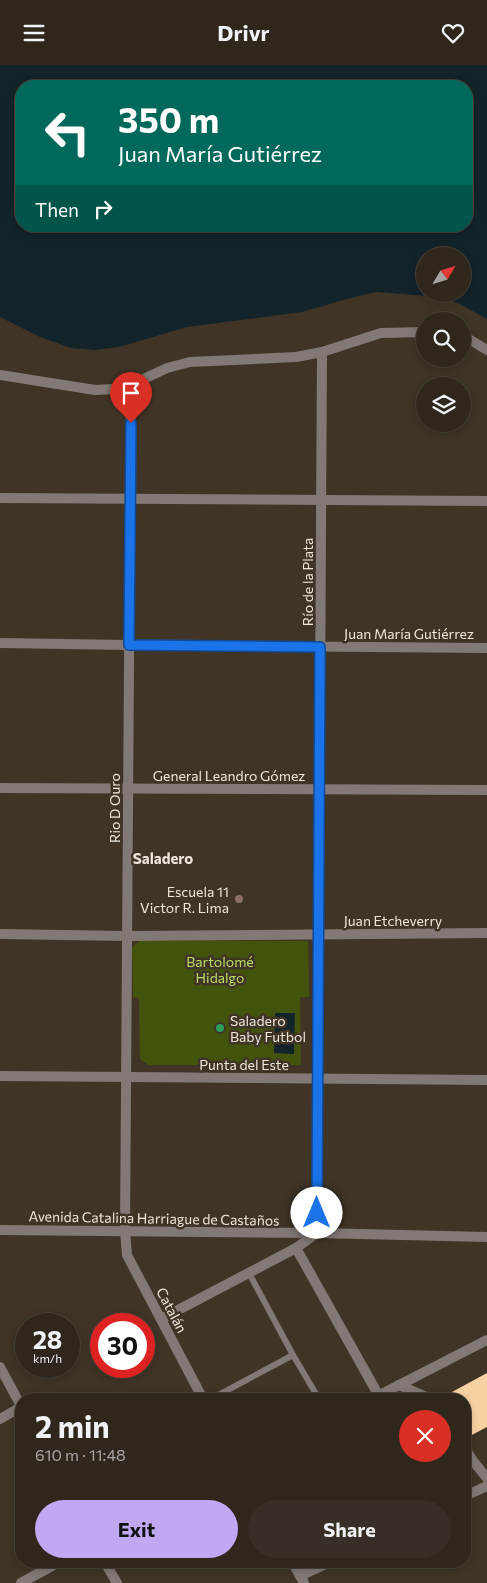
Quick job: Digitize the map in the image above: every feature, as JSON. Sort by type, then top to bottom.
[{"type":"street","points":[[0,375],[95,390],[114,389],[131,385],[167,368],[190,362],[296,357],[322,352],[381,333],[416,333]]},
{"type":"street","points":[[471,340],[487,350]]},
{"type":"street","name":"Río de la Plata","points":[[317,1233],[322,352]]},
{"type":"street","name":"Rio D Ouro","points":[[125,1231],[131,385]]},
{"type":"street","points":[[0,498],[487,501]]},
{"type":"street","name":"Juan María Gutiérrez","points":[[0,643],[487,648]]},
{"type":"street","name":"General Leandro Gómez","points":[[0,788],[487,790]]},
{"type":"street","name":"Juan Etcheverry","points":[[0,934],[127,936],[487,933]]},
{"type":"street","name":"Punta del Este","points":[[0,1076],[487,1080]]},
{"type":"street","name":"Avenida Catalina Harriague de Castaños","points":[[0,1230],[317,1233],[487,1237]]},
{"type":"street","name":"Catalán","points":[[125,1231],[126,1255],[200,1393]]},
{"type":"street","points":[[161,1319],[296,1248],[317,1233]]},
{"type":"street","points":[[296,1248],[374,1393]]},
{"type":"street","points":[[384,1393],[487,1339]]},
{"type":"street","points":[[0,1367],[15,1395]]},
{"type":"street","points":[[399,1385],[417,1393]]},
{"type":"street","points":[[0,1419],[15,1410]]},
{"type":"street","points":[[471,1458],[487,1478]]},
{"type":"street","points":[[471,1493],[487,1486]]},
{"type":"street","points":[[21,1583],[49,1568]]},
{"type":"street","points":[[108,1568],[117,1583]]},
{"type":"street","points":[[296,1568],[302,1580],[321,1568]]},
{"type":"lane","points":[[249,1273],[315,1393]]},
{"type":"lane","points":[[222,1393],[293,1355]]},
{"type":"green space","name":"Bartolomé Hidalgo","points":[[139,941],[308,941],[309,997],[300,997],[301,1065],[148,1065],[140,1059],[139,998],[133,997],[132,948]]},
{"type":"water","points":[[0,65],[487,65],[487,319],[458,303],[471,303],[471,247],[416,247],[416,295],[377,292],[302,312],[187,327],[119,347],[95,350],[71,348],[40,337],[0,317]]},
{"type":"water","points":[[275,1013],[295,1013],[294,1054],[274,1053]]},
{"type":"building","points":[[487,1373],[487,1427],[471,1435],[471,1393],[450,1393]]},
{"type":"place","name":"Escuela 11 Victor R. Lima","points":[[239,899]]},
{"type":"place","name":"Saladero Baby Futbol","points":[[220,1028]]},
{"type":"district","name":"Saladero","points":[[163,858]]},
{"type":"route","points":[[131,423],[129,645],[320,647],[317,1213]]}]
